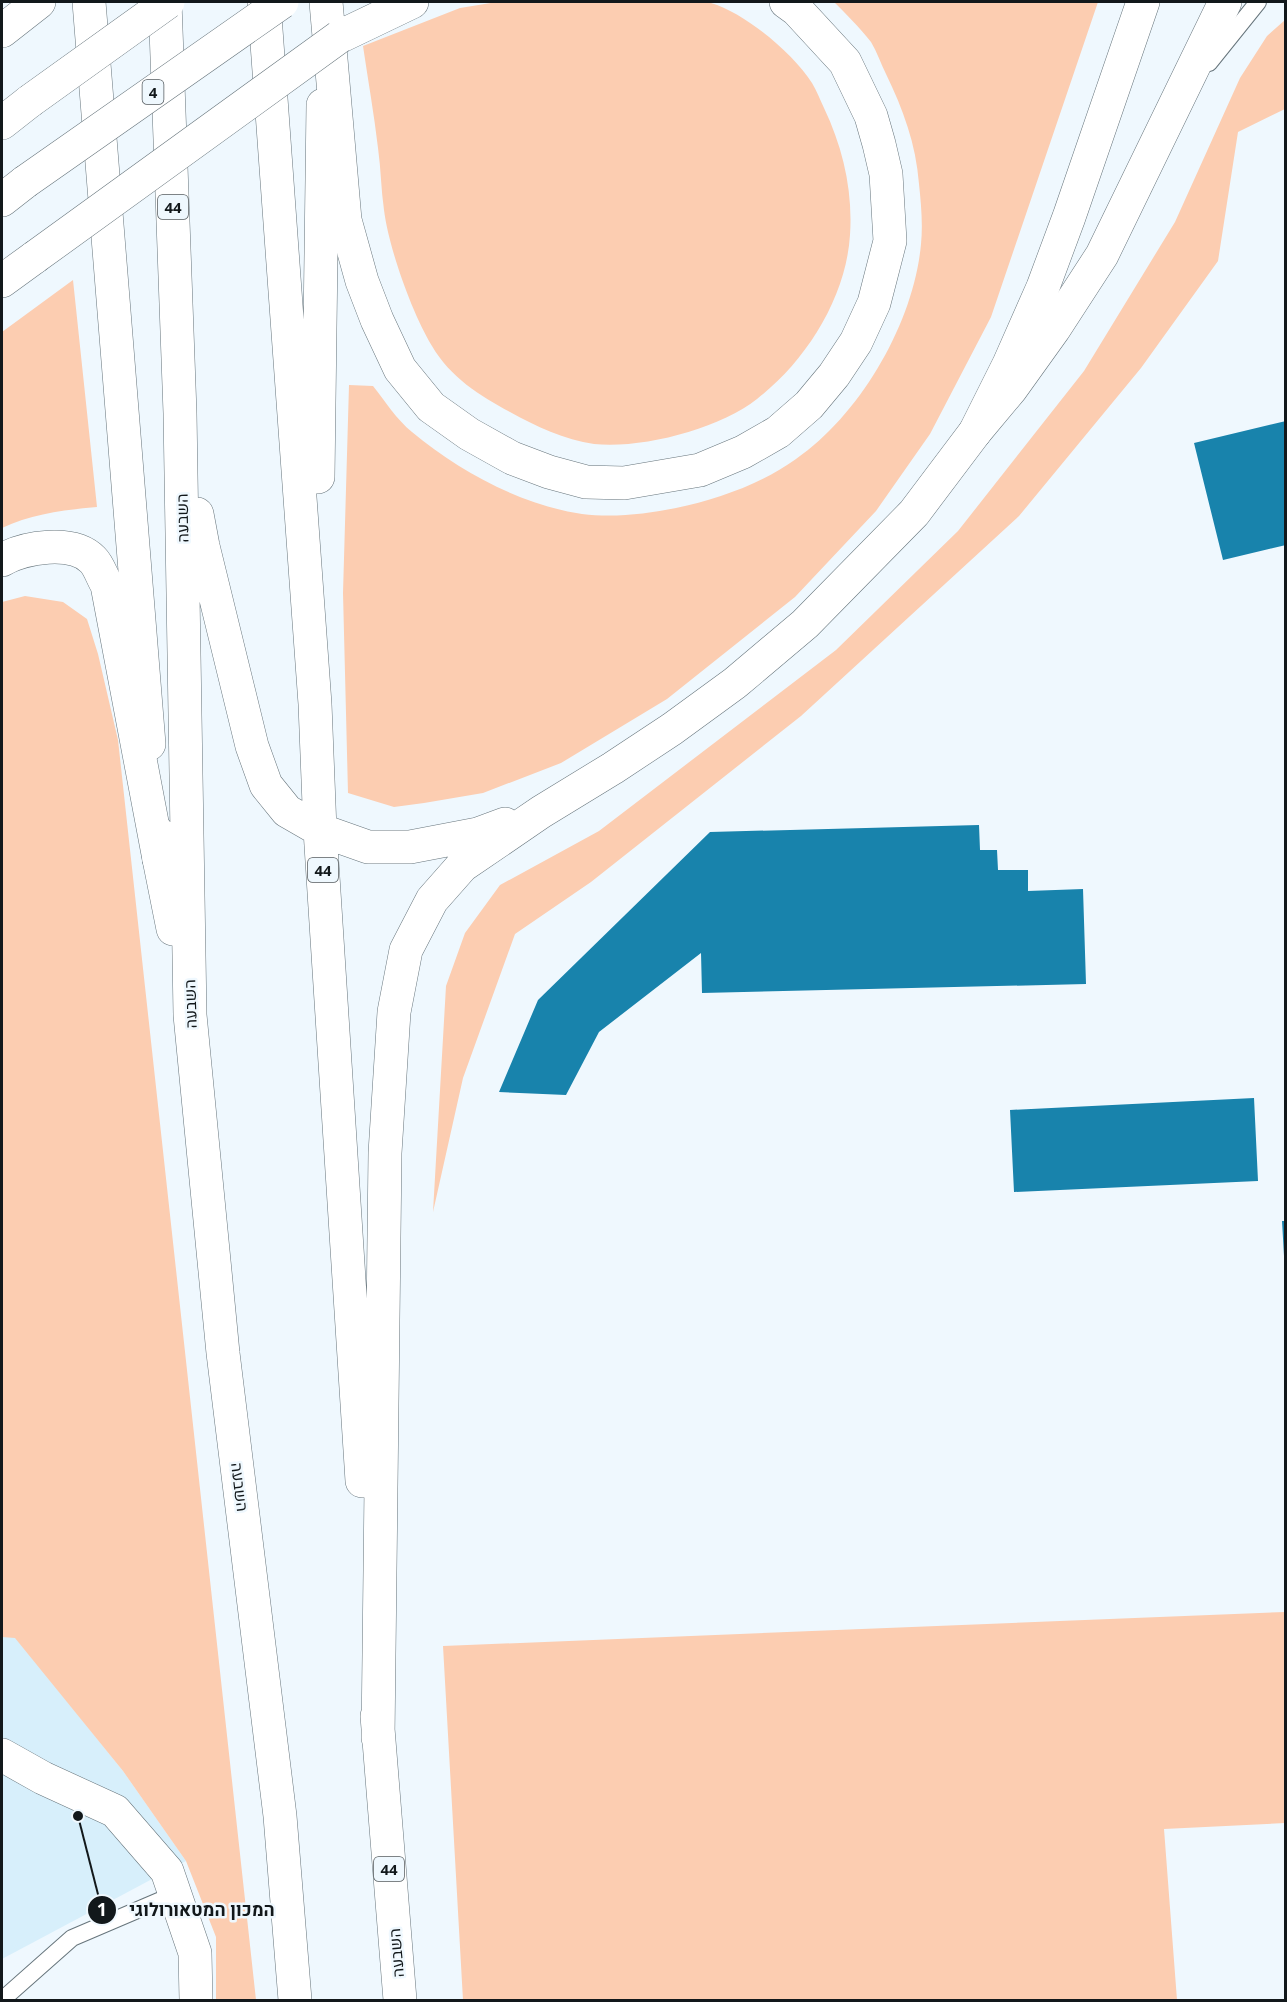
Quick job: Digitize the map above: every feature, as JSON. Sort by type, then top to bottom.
[{"type":"main road","points":[[2,31],[39,2]]},
{"type":"main road","points":[[89,2],[159,859]]},
{"type":"main road","points":[[2,123],[167,2]]},
{"type":"main road","name":"השבעה","points":[[167,2],[180,413],[189,1015],[223,1353],[280,1816],[295,2001]]},
{"type":"main road","name":"השבעה","points":[[264,2],[315,704],[320,830],[378,1738],[400,2001]]},
{"type":"main road","name":"4","points":[[13,191],[282,2]]},
{"type":"main road","points":[[315,704],[325,2]]},
{"type":"main road","points":[[325,2],[345,220],[362,281],[400,369],[431,407],[469,434],[513,458],[549,472],[586,482],[624,483],[700,470],[743,452],[778,432],[809,405],[834,375],[856,342],[874,303],[890,241],[886,174],[871,116],[845,62],[797,10],[786,2]]},
{"type":"main road","points":[[2,281],[388,2]]},
{"type":"main road","points":[[339,37],[412,2]]},
{"type":"main road","points":[[975,432],[1009,364],[1043,287],[1143,2]]},
{"type":"main road","points":[[378,1738],[385,1153],[394,1012],[406,950],[432,900],[462,866],[541,812],[614,768],[735,683],[805,624],[914,513],[975,432],[1011,389],[1054,329],[1102,255],[1225,2]]},
{"type":"main road","points":[[180,413],[203,546],[252,746],[266,785],[287,811],[320,830],[368,847],[410,847],[478,834],[541,812]]},
{"type":"main road","points":[[2,560],[46,546],[69,548],[92,559],[107,585],[189,1015]]},
{"type":"main road","points":[[2,1755],[43,1778],[115,1811],[167,1870],[195,1953],[196,2001]]},
{"type":"lane","points":[[1151,152],[1211,60],[1258,2]]},
{"type":"lane","points":[[2,2001],[72,1938],[175,1894]]},
{"type":"shaded area","points":[[691,1],[711,3],[753,25],[781,47],[812,83],[831,123],[845,170],[851,219],[847,259],[832,305],[807,347],[775,384],[741,410],[701,428],[657,440],[613,445],[583,442],[540,427],[488,399],[466,385],[439,357],[432,346],[409,299],[387,226],[363,46],[460,8],[497,2]]},
{"type":"shaded area","points":[[834,2],[1098,2],[991,317],[930,434],[876,511],[795,597],[667,699],[561,763],[483,793],[394,807],[348,793],[343,593],[349,385],[373,386],[396,416],[412,432],[470,473],[492,484],[536,503],[559,509],[582,514],[617,515],[641,514],[708,500],[739,490],[783,468],[820,440],[842,417],[880,364],[896,334],[908,304],[916,274],[922,229],[917,169],[912,141],[903,114],[875,50],[871,42]]},
{"type":"shaded area","points":[[1285,20],[1285,109],[1238,132],[1218,261],[1141,368],[1019,516],[801,716],[591,882],[515,934],[463,1078],[433,1212],[446,986],[465,933],[500,885],[599,831],[836,650],[958,531],[1084,371],[1175,222],[1240,78],[1267,36]]},
{"type":"shaded area","points":[[73,280],[97,507],[36,516],[2,528],[2,332]]},
{"type":"shaded area","points":[[25,596],[63,602],[87,619],[98,654],[118,740],[256,2000],[216,2000],[216,1937],[186,1861],[123,1771],[15,1638],[2,1637],[2,602]]},
{"type":"shaded area","points":[[1285,1612],[1285,1823],[1164,1829],[1177,2000],[463,2000],[443,1646]]},
{"type":"shaded area","points":[[2,1637],[15,1637],[123,1771],[186,1861],[2,1959]]},
{"type":"building","points":[[1286,421],[1286,545],[1223,560],[1194,443]]},
{"type":"building","points":[[979,825],[980,850],[997,850],[998,870],[1028,870],[1028,891],[1083,889],[1086,984],[702,993],[701,953],[599,1032],[566,1095],[499,1092],[538,1000],[710,832]]},
{"type":"building","points":[[1254,1098],[1258,1181],[1014,1192],[1010,1110]]},
{"type":"building","points":[[1282,1221],[1286,1221],[1286,1256],[1284,1256]]},
{"type":"place","name":"המכון המטאורולוגי","points":[[78,1816]]}]
